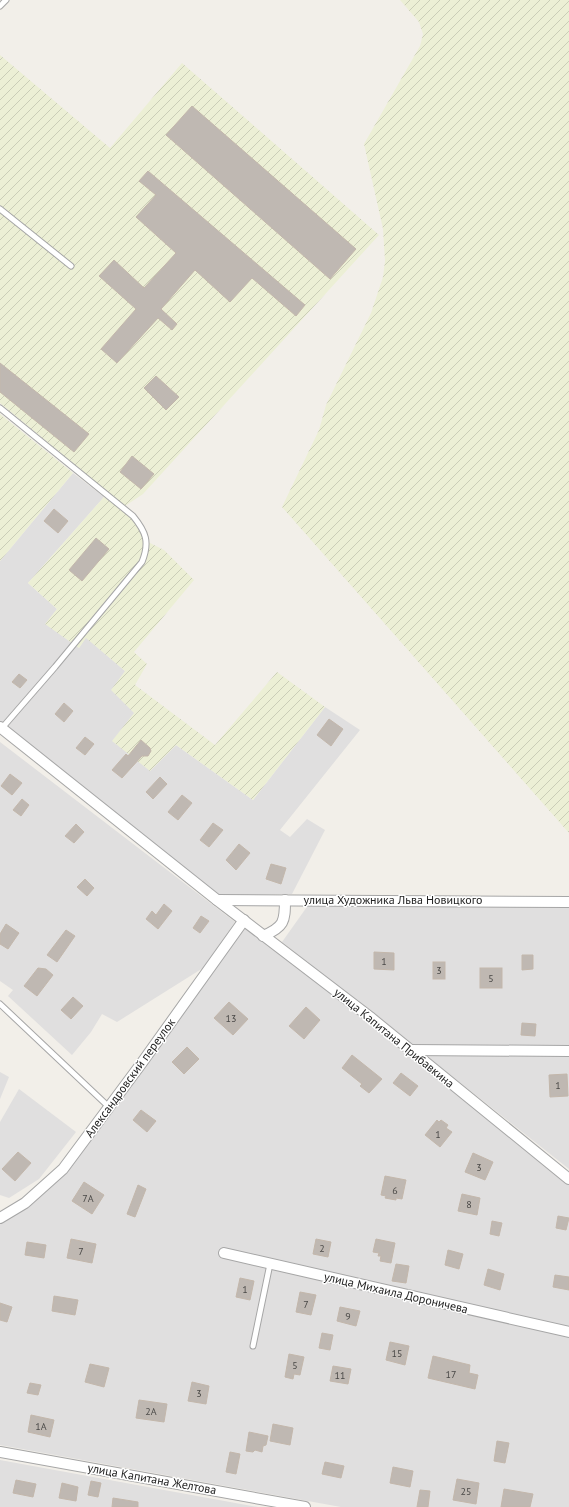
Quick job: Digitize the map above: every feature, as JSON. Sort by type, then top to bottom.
[{"type":"street","name":"улица Капитана Прибавкина","points":[[1,728],[217,900],[370,1017],[569,1179]]},
{"type":"street","name":"улица Художника Льва Новицкого","points":[[217,900],[569,902]]},
{"type":"street","points":[[264,936],[276,930],[283,922],[285,900]]},
{"type":"street","name":"Александровский переулок","points":[[0,1218],[25,1203],[63,1169],[244,920]]},
{"type":"street","points":[[410,1050],[569,1051]]},
{"type":"street","name":"улица Михаила Дороничева","points":[[224,1253],[569,1332]]},
{"type":"street","name":"улица Капитана Желтова","points":[[0,1452],[305,1507]]},
{"type":"lane","points":[[0,6],[6,0]]},
{"type":"lane","points":[[0,209],[71,266]]},
{"type":"lane","points":[[0,408],[133,516],[143,529],[147,550],[142,562],[56,667],[1,728]]},
{"type":"lane","points":[[0,1004],[109,1107]]},
{"type":"lane","points":[[253,1346],[270,1264]]},
{"type":"shaded area","points":[[73,473],[104,497],[28,583],[57,609],[46,624],[79,648],[86,637],[125,671],[150,771],[176,745],[253,800],[325,707],[360,730],[280,830],[290,837],[307,819],[325,830],[292,894],[221,896],[0,722],[0,561]]},
{"type":"shaded area","points":[[0,742],[235,922],[203,968],[117,1022],[102,1014],[91,1032],[72,1055],[8,996],[13,990],[0,981]]},
{"type":"shaded area","points":[[309,904],[569,907],[569,1169],[282,942]]},
{"type":"shaded area","points":[[244,929],[252,929],[569,1185],[569,1507],[341,1507],[0,1445],[0,1223],[43,1194],[69,1170]]},
{"type":"shaded area","points":[[0,1072],[9,1077],[0,1099]]},
{"type":"shaded area","points":[[19,1089],[76,1132],[39,1179],[9,1198],[0,1195],[0,1122]]},
{"type":"shaded area","points":[[0,1460],[258,1507],[0,1507]]},
{"type":"green space","points":[[400,0],[569,0],[569,833],[282,507],[319,430],[326,405],[371,313],[383,277],[385,261],[383,229],[364,144],[420,46],[423,34],[419,22]]},
{"type":"green space","points":[[0,55],[110,148],[182,63],[379,235],[143,494],[125,506],[0,403]]},
{"type":"green space","points":[[0,414],[73,473],[0,561]]},
{"type":"green space","points":[[104,497],[126,513],[141,528],[148,542],[164,550],[194,580],[134,652],[147,664],[135,685],[215,745],[277,672],[325,707],[253,800],[176,745],[150,771],[112,741],[134,713],[111,690],[125,671],[86,638],[79,648],[45,624],[57,609],[28,583]]},
{"type":"building","points":[[192,106],[356,249],[330,279],[166,135]]},
{"type":"building","points":[[148,171],[305,305],[296,316],[252,278],[230,302],[195,270],[161,309],[177,324],[172,330],[158,318],[117,363],[101,349],[136,309],[99,276],[114,260],[144,288],[176,253],[136,217],[156,195],[139,181]]},
{"type":"building","points":[[0,363],[89,434],[74,452],[0,392]]},
{"type":"building","points":[[156,376],[179,397],[166,410],[144,388]]},
{"type":"building","points":[[132,456],[154,474],[141,489],[120,472]]},
{"type":"building","points":[[54,509],[68,521],[58,533],[44,521]]},
{"type":"building","points":[[96,538],[109,549],[82,581],[69,570]]},
{"type":"building","points":[[19,674],[27,680],[20,688],[12,682]]},
{"type":"building","points":[[64,703],[73,711],[64,722],[55,714]]},
{"type":"building","points":[[329,719],[343,729],[331,746],[317,735]]},
{"type":"building","points":[[85,737],[94,744],[85,755],[76,748]]},
{"type":"building","points":[[141,740],[150,748],[151,751],[148,756],[142,756],[122,778],[112,770],[126,754],[128,756]]},
{"type":"building","points":[[10,774],[22,783],[12,795],[1,786]]},
{"type":"building","points":[[160,777],[167,784],[153,799],[146,792]]},
{"type":"building","points":[[182,795],[192,803],[178,820],[168,812]]},
{"type":"building","points":[[22,799],[29,805],[21,816],[13,810]]},
{"type":"building","points":[[213,823],[223,830],[209,847],[200,840]]},
{"type":"building","points":[[76,824],[84,832],[74,843],[65,836]]},
{"type":"building","points":[[239,844],[250,853],[236,870],[226,860]]},
{"type":"building","points":[[271,864],[286,868],[281,884],[266,879]]},
{"type":"building","points":[[85,879],[94,888],[87,896],[77,887]]},
{"type":"building","points":[[164,904],[172,911],[158,929],[146,919],[152,911],[156,915]]},
{"type":"building","points":[[201,916],[209,921],[200,933],[193,928]]},
{"type":"building","points":[[6,924],[19,933],[8,949],[0,944],[0,934]]},
{"type":"building","points":[[66,930],[75,936],[57,962],[47,955]]},
{"type":"building","points":[[374,952],[394,953],[394,970],[374,969]]},
{"type":"building","points":[[522,955],[533,955],[533,969],[522,970]]},
{"type":"building","points":[[433,962],[445,962],[445,979],[433,979]]},
{"type":"building","points":[[38,968],[46,969],[53,975],[37,996],[24,986]]},
{"type":"building","points":[[480,968],[502,968],[502,988],[480,988]]},
{"type":"building","points":[[73,997],[83,1006],[71,1019],[61,1010]]},
{"type":"building","points":[[229,1002],[248,1019],[233,1035],[214,1018]]},
{"type":"building","points":[[306,1007],[320,1020],[304,1039],[289,1026]]},
{"type":"building","points":[[522,1023],[536,1024],[535,1036],[521,1035]]},
{"type":"building","points":[[187,1047],[199,1059],[184,1074],[172,1062]]},
{"type":"building","points":[[352,1055],[382,1079],[369,1093],[360,1086],[362,1084],[342,1068]]},
{"type":"building","points":[[401,1073],[418,1086],[410,1096],[393,1083]]},
{"type":"building","points":[[567,1074],[568,1096],[550,1097],[549,1075]]},
{"type":"building","points":[[141,1110],[156,1121],[147,1132],[133,1120]]},
{"type":"building","points":[[437,1120],[439,1122],[441,1120],[448,1125],[446,1128],[452,1132],[440,1147],[425,1135]]},
{"type":"building","points":[[18,1152],[31,1163],[15,1181],[2,1169]]},
{"type":"building","points":[[473,1153],[493,1162],[485,1180],[465,1172]]},
{"type":"building","points":[[385,1176],[406,1180],[402,1199],[396,1198],[396,1200],[385,1198],[386,1196],[381,1195]]},
{"type":"building","points":[[84,1182],[104,1195],[92,1214],[72,1201]]},
{"type":"building","points":[[138,1185],[146,1189],[135,1217],[127,1214]]},
{"type":"building","points":[[462,1194],[480,1198],[477,1215],[458,1211]]},
{"type":"building","points":[[558,1216],[569,1218],[566,1230],[556,1228]]},
{"type":"building","points":[[492,1221],[502,1223],[499,1236],[490,1234]]},
{"type":"building","points":[[71,1239],[96,1244],[92,1263],[67,1258]]},
{"type":"building","points":[[316,1239],[331,1242],[328,1257],[313,1254]]},
{"type":"building","points":[[376,1239],[395,1243],[391,1263],[380,1261],[381,1256],[378,1256],[379,1253],[373,1252]]},
{"type":"building","points":[[27,1242],[46,1245],[44,1258],[25,1255]]},
{"type":"building","points":[[448,1250],[463,1254],[459,1269],[445,1265]]},
{"type":"building","points":[[396,1264],[409,1266],[406,1283],[392,1281]]},
{"type":"building","points":[[488,1269],[504,1274],[500,1290],[484,1285]]},
{"type":"building","points":[[555,1275],[569,1277],[569,1290],[553,1287]]},
{"type":"building","points":[[240,1278],[254,1281],[250,1300],[236,1297]]},
{"type":"building","points":[[300,1292],[316,1295],[311,1315],[296,1312]]},
{"type":"building","points":[[54,1296],[78,1300],[75,1315],[52,1311]]},
{"type":"building","points":[[0,1303],[12,1307],[7,1322],[0,1320]]},
{"type":"building","points":[[340,1307],[360,1311],[356,1326],[337,1321]]},
{"type":"building","points":[[322,1333],[333,1335],[330,1350],[319,1348]]},
{"type":"building","points":[[390,1342],[409,1346],[405,1365],[386,1360]]},
{"type":"building","points":[[289,1354],[304,1357],[300,1375],[294,1374],[293,1379],[285,1377]]},
{"type":"building","points":[[433,1356],[470,1365],[469,1373],[478,1375],[475,1389],[428,1378]]},
{"type":"building","points":[[90,1364],[109,1368],[104,1387],[85,1382]]},
{"type":"building","points":[[333,1366],[351,1369],[348,1384],[330,1381]]},
{"type":"building","points":[[192,1382],[209,1386],[206,1404],[188,1401]]},
{"type":"building","points":[[30,1383],[41,1385],[38,1395],[27,1393]]},
{"type":"building","points":[[139,1400],[167,1404],[164,1422],[136,1418]]},
{"type":"building","points":[[31,1415],[54,1420],[50,1437],[28,1432]]},
{"type":"building","points":[[273,1424],[293,1428],[290,1445],[270,1441]]},
{"type":"building","points":[[249,1432],[268,1436],[266,1445],[263,1446],[262,1452],[255,1450],[253,1452],[246,1451]]},
{"type":"building","points":[[497,1441],[509,1443],[505,1463],[494,1461]]},
{"type":"building","points":[[230,1452],[240,1454],[236,1474],[226,1472]]},
{"type":"building","points":[[325,1462],[344,1466],[341,1478],[322,1474]]},
{"type":"building","points":[[393,1467],[413,1471],[410,1487],[390,1483]]},
{"type":"building","points":[[457,1479],[479,1483],[476,1504],[453,1500]]},
{"type":"building","points":[[16,1480],[36,1484],[33,1497],[13,1493]]},
{"type":"building","points":[[91,1481],[101,1483],[98,1497],[88,1495]]},
{"type":"building","points":[[62,1483],[78,1487],[76,1501],[59,1498]]},
{"type":"building","points":[[504,1489],[533,1494],[530,1507],[501,1507]]},
{"type":"building","points":[[420,1490],[430,1491],[428,1507],[417,1507]]},
{"type":"building","points":[[113,1498],[138,1502],[138,1507],[112,1507]]}]
